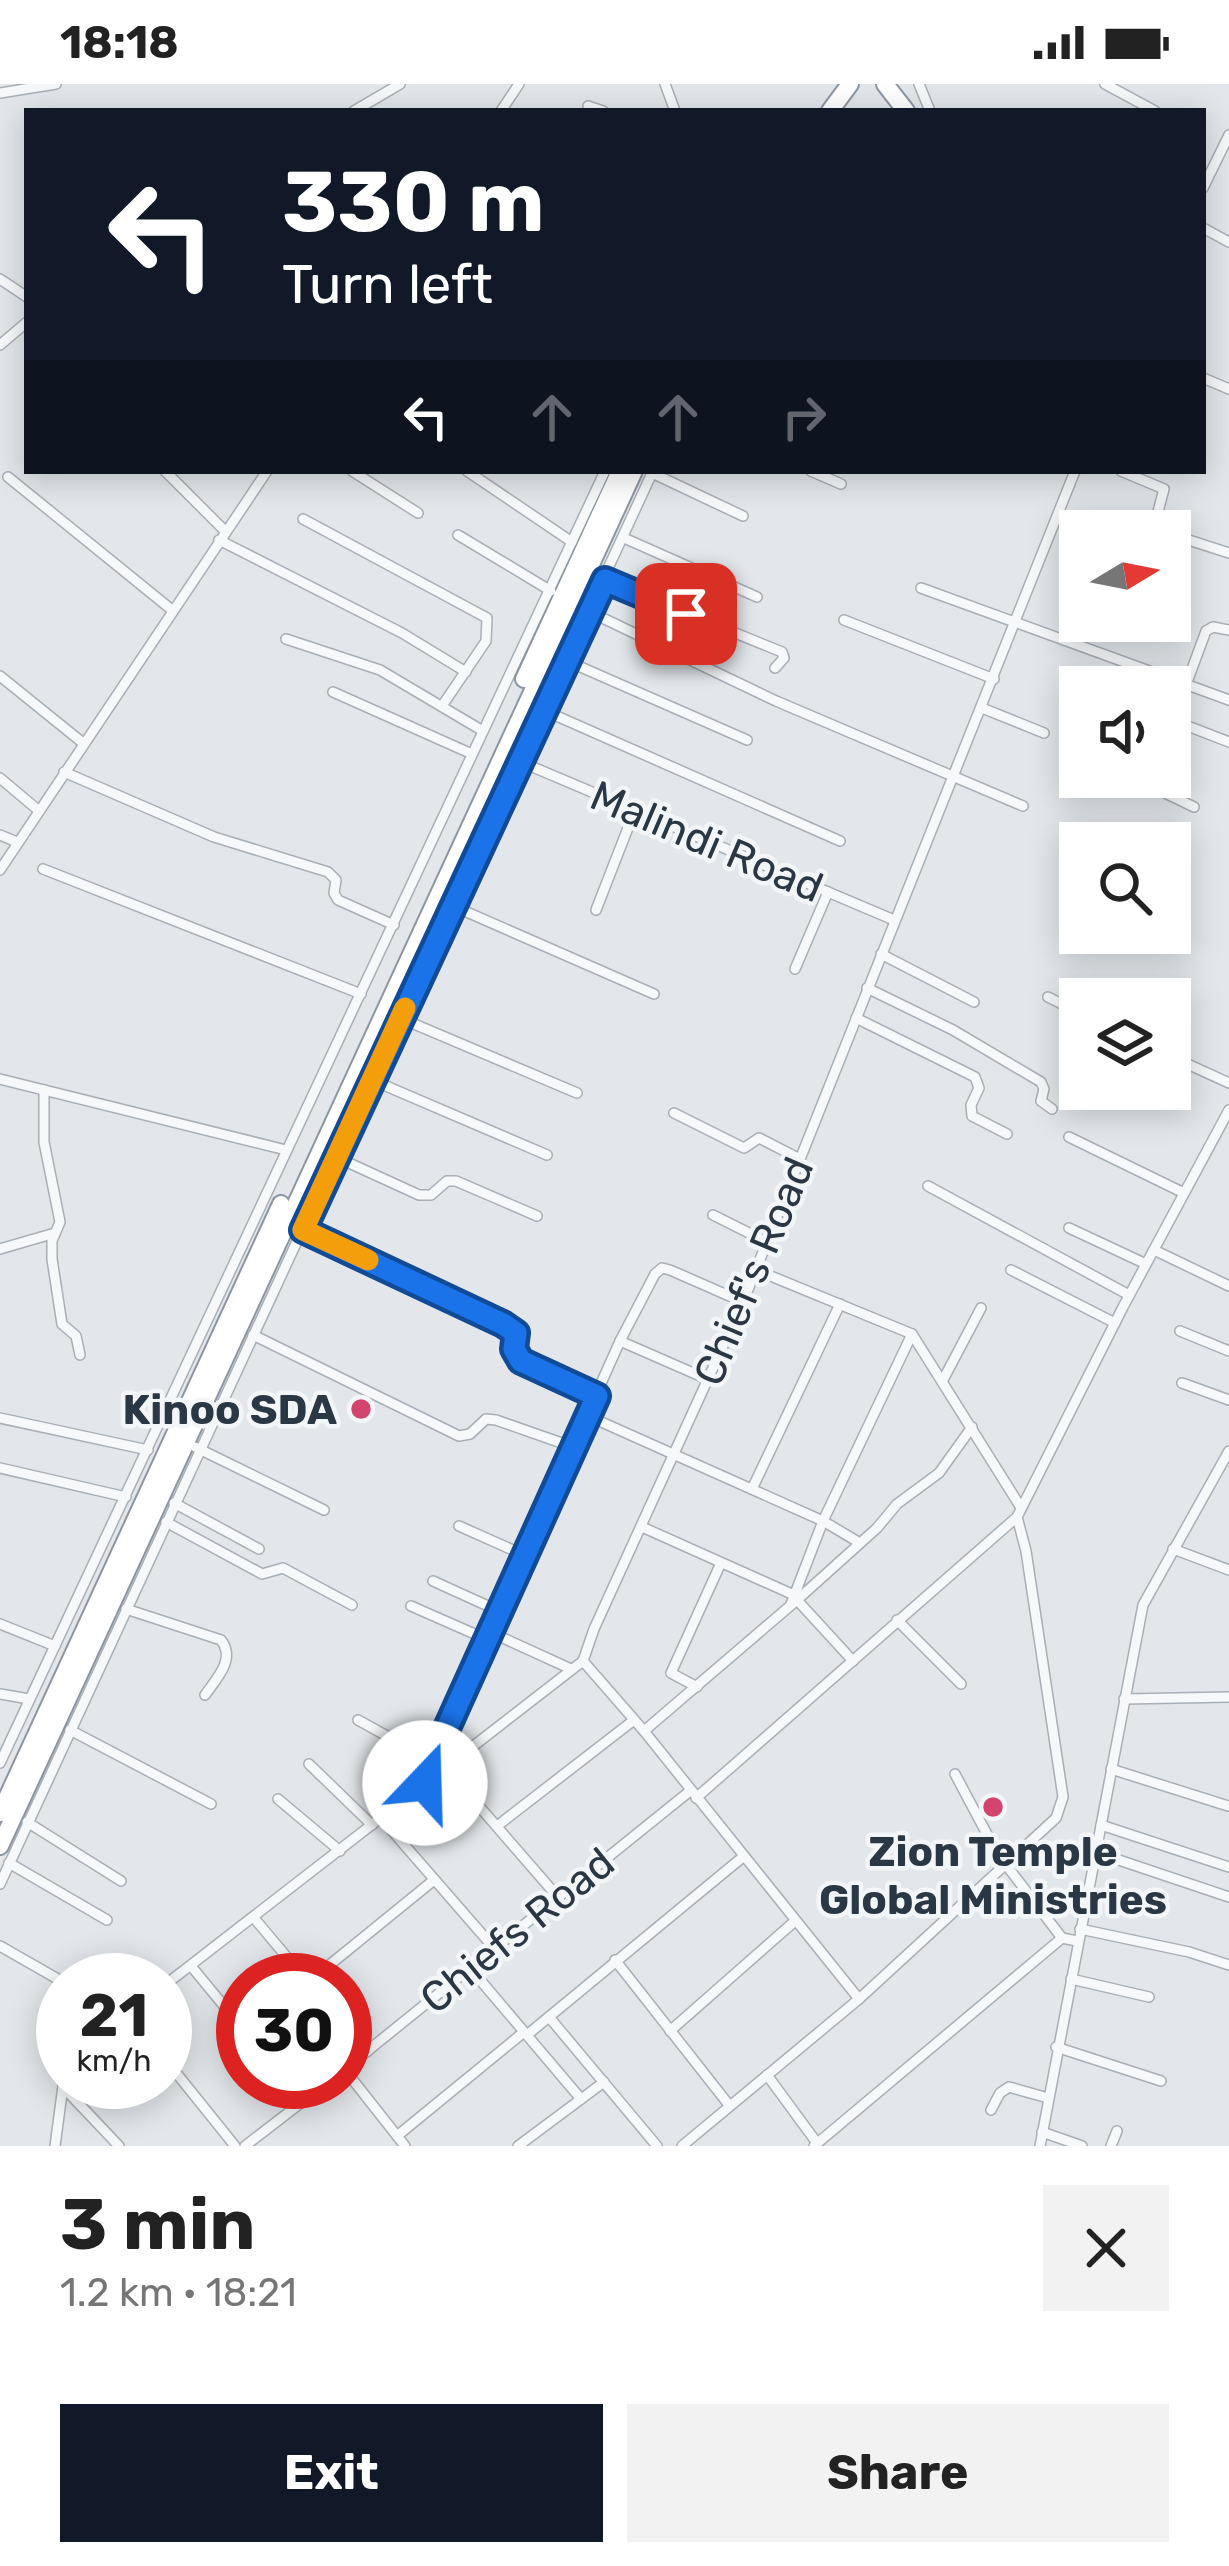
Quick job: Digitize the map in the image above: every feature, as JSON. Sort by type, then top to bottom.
[{"type":"highway","points":[[885,84],[904,108]]},
{"type":"highway","points":[[819,108],[845,85]]},
{"type":"highway","points":[[0,1846],[96,1633],[192,1445],[284,1224],[428,913],[472,787],[556,594],[618,474]]},
{"type":"highway","points":[[0,1813],[337,1063],[632,474]]},
{"type":"street","points":[[0,93],[56,84]]},
{"type":"street","points":[[1105,84],[1149,108]]},
{"type":"street","points":[[359,108],[395,85]]},
{"type":"street","points":[[588,106],[594,108]]},
{"type":"street","points":[[1206,182],[1229,136]]},
{"type":"street","points":[[0,345],[24,325]]},
{"type":"street","points":[[168,474],[222,536],[466,672]]},
{"type":"street","points":[[0,870],[265,474]]},
{"type":"street","points":[[357,474],[418,513]]},
{"type":"street","points":[[471,474],[572,542]]},
{"type":"street","points":[[280,1186],[286,1150],[337,1063],[361,994],[394,925],[472,787],[472,754],[556,594],[572,542],[604,474]]},
{"type":"street","points":[[0,1884],[175,1503],[192,1445],[254,1335],[652,474]]},
{"type":"street","points":[[657,474],[743,516]]},
{"type":"street","points":[[819,474],[841,484]]},
{"type":"street","name":"Chief's Road","points":[[583,1661],[593,1629],[743,1302],[1074,474]]},
{"type":"street","points":[[1128,474],[1165,489],[1158,510]]},
{"type":"street","points":[[8,477],[172,610]]},
{"type":"street","points":[[303,519],[487,618],[485,640],[442,706]]},
{"type":"street","points":[[458,536],[556,594]]},
{"type":"street","points":[[624,538],[758,597]]},
{"type":"street","points":[[1191,541],[1229,553]]},
{"type":"street","points":[[605,580],[782,652],[784,658],[775,668]]},
{"type":"street","points":[[921,588],[1133,666]]},
{"type":"street","points":[[590,612],[776,700],[1023,806]]},
{"type":"street","points":[[844,620],[994,679]]},
{"type":"street","points":[[1191,668],[1206,631],[1214,627],[1229,631]]},
{"type":"street","points":[[286,639],[380,670],[483,730]]},
{"type":"street","points":[[567,661],[747,740]]},
{"type":"street","points":[[0,676],[83,743]]},
{"type":"street","points":[[1191,687],[1229,700]]},
{"type":"street","points":[[333,692],[472,754]]},
{"type":"street","points":[[982,708],[1043,733]]},
{"type":"street","points":[[543,710],[840,841]]},
{"type":"street","points":[[1191,730],[1229,742]]},
{"type":"street","name":"Malindi Road","points":[[520,762],[894,920]]},
{"type":"street","points":[[64,772],[214,837],[328,872],[336,880],[338,900],[394,925]]},
{"type":"street","points":[[0,778],[38,810]]},
{"type":"street","points":[[472,787],[502,801]]},
{"type":"street","points":[[1175,798],[1194,807]]},
{"type":"street","points":[[596,910],[635,810]]},
{"type":"street","points":[[0,835],[17,842]]},
{"type":"street","points":[[43,869],[361,994]]},
{"type":"street","points":[[795,969],[828,892]]},
{"type":"street","points":[[453,906],[654,994]]},
{"type":"street","points":[[428,913],[445,923]]},
{"type":"street","points":[[881,954],[974,1002]]},
{"type":"street","points":[[867,988],[953,1030],[1041,1082],[1041,1101],[1052,1109]]},
{"type":"street","points":[[1048,997],[1059,1002]]},
{"type":"street","points":[[400,1018],[577,1093]]},
{"type":"street","points":[[856,1018],[975,1077],[979,1088],[971,1105],[972,1116],[1007,1134]]},
{"type":"street","points":[[1191,1065],[1229,1082]]},
{"type":"street","points":[[0,1079],[286,1150]]},
{"type":"street","points":[[372,1080],[548,1155]]},
{"type":"street","points":[[44,1090],[44,1142],[60,1222],[51,1248],[60,1316],[64,1328],[76,1336],[80,1354]]},
{"type":"street","points":[[1019,1511],[1229,1111]]},
{"type":"street","points":[[674,1113],[744,1148],[759,1138],[800,1159]]},
{"type":"street","points":[[1069,1137],[1183,1195]]},
{"type":"street","points":[[1093,1155],[1183,1195]]},
{"type":"street","points":[[335,1157],[419,1196],[456,1181],[537,1216]]},
{"type":"street","points":[[928,1186],[1129,1295]]},
{"type":"street","points":[[713,1216],[767,1242]]},
{"type":"street","points":[[284,1224],[503,1324],[516,1333],[514,1349],[521,1361],[597,1396]]},
{"type":"street","points":[[1069,1228],[1146,1264]]},
{"type":"street","points":[[0,1763],[148,1450],[259,1231]]},
{"type":"street","points":[[0,1249],[56,1233]]},
{"type":"street","points":[[1154,1250],[1229,1286]]},
{"type":"street","points":[[425,1783],[642,1293],[662,1268],[743,1302]]},
{"type":"street","points":[[682,2146],[859,1999],[1007,1866],[1056,1818],[1063,1797],[1019,1511],[972,1427],[912,1334],[756,1270]]},
{"type":"street","points":[[1011,1270],[1114,1323]]},
{"type":"street","points":[[752,1490],[840,1304]]},
{"type":"street","points":[[944,1380],[981,1308]]},
{"type":"street","points":[[1180,1330],[1229,1352]]},
{"type":"street","points":[[794,1600],[823,1521],[912,1334]]},
{"type":"street","points":[[254,1335],[459,1436],[470,1434],[486,1419],[573,1447]]},
{"type":"street","points":[[620,1341],[707,1379]]},
{"type":"street","points":[[1182,1383],[1229,1400]]},
{"type":"street","points":[[588,1416],[823,1521],[860,1543]]},
{"type":"street","points":[[0,1418],[148,1450]]},
{"type":"street","points":[[644,1731],[860,1543],[897,1504],[948,1464],[972,1427]]},
{"type":"street","points":[[192,1445],[324,1510]]},
{"type":"street","points":[[1040,2146],[1143,1605],[1229,1451]]},
{"type":"street","points":[[0,1468],[126,1497]]},
{"type":"street","points":[[175,1503],[259,1549]]},
{"type":"street","name":"Chiefs Road","points":[[372,2048],[557,1896],[693,1794],[853,1661],[1019,1511]]},
{"type":"street","points":[[166,1522],[262,1574],[284,1568],[352,1605]]},
{"type":"street","points":[[459,1526],[524,1555]]},
{"type":"street","points":[[642,1526],[794,1600],[853,1661]]},
{"type":"street","points":[[1173,1549],[1229,1570]]},
{"type":"street","points":[[697,1687],[671,1673],[720,1565]]},
{"type":"street","points":[[433,1581],[499,1611]]},
{"type":"street","points":[[411,1606],[571,1669]]},
{"type":"street","points":[[126,1609],[226,1645],[227,1661],[205,1695]]},
{"type":"street","points":[[897,1620],[962,1684]]},
{"type":"street","points":[[0,1624],[55,1646]]},
{"type":"street","points":[[96,1633],[101,1661]]},
{"type":"street","points":[[192,1965],[583,1661],[859,1999]]},
{"type":"street","points":[[0,1694],[28,1700]]},
{"type":"street","points":[[1124,1699],[1229,1697]]},
{"type":"street","points":[[358,1720],[432,1761]]},
{"type":"street","points":[[497,1826],[634,1720]]},
{"type":"street","points":[[70,1730],[212,1804]]},
{"type":"street","points":[[309,1764],[376,1822],[494,1948]]},
{"type":"street","points":[[446,1767],[557,1896]]},
{"type":"street","points":[[1111,1769],[1228,1806]]},
{"type":"street","points":[[955,1774],[1007,1866],[1062,1938]]},
{"type":"street","points":[[278,1799],[340,1851]]},
{"type":"street","points":[[27,1822],[121,1881]]},
{"type":"street","points":[[1101,1825],[1229,1867]]},
{"type":"street","points":[[1095,1852],[1229,1897]]},
{"type":"street","points":[[372,2106],[399,2142],[744,1856]]},
{"type":"street","points":[[9,1863],[107,1920]]},
{"type":"street","points":[[343,1953],[434,1880]]},
{"type":"street","points":[[254,1918],[285,1953]]},
{"type":"street","points":[[670,2031],[795,1922]]},
{"type":"street","points":[[767,2075],[816,2144],[1062,1938],[1078,1935],[1229,1965]]},
{"type":"street","points":[[0,1946],[36,1967]]},
{"type":"street","points":[[615,1960],[729,2105]]},
{"type":"street","points":[[192,1967],[216,1996]]},
{"type":"street","points":[[470,1968],[580,2099]]},
{"type":"street","points":[[1071,1979],[1149,1997]]},
{"type":"street","points":[[549,2017],[657,2146]]},
{"type":"street","points":[[1056,2048],[1160,2081]]},
{"type":"street","points":[[518,2146],[604,2082]]},
{"type":"street","points":[[991,2110],[1000,2093],[1010,2087],[1048,2098]]},
{"type":"street","points":[[192,2093],[235,2146]]},
{"type":"street","points":[[55,2146],[60,2109]]},
{"type":"street","points":[[85,2109],[119,2146]]},
{"type":"street","points":[[245,2146],[293,2109]]},
{"type":"street","points":[[1111,2146],[1117,2131]]},
{"type":"street","points":[[1042,2132],[1082,2146]]},
{"type":"slow traffic","points":[[368,1260],[303,1230],[405,1008]]},
{"type":"place","name":"Kinoo SDA","points":[[361,1409]]},
{"type":"place","name":"Zion Temple Global Ministries","points":[[993,1807]]},
{"type":"route","points":[[425,1783],[597,1396],[521,1361],[515,1355],[517,1338],[512,1329],[303,1230],[605,580],[686,614]]}]
